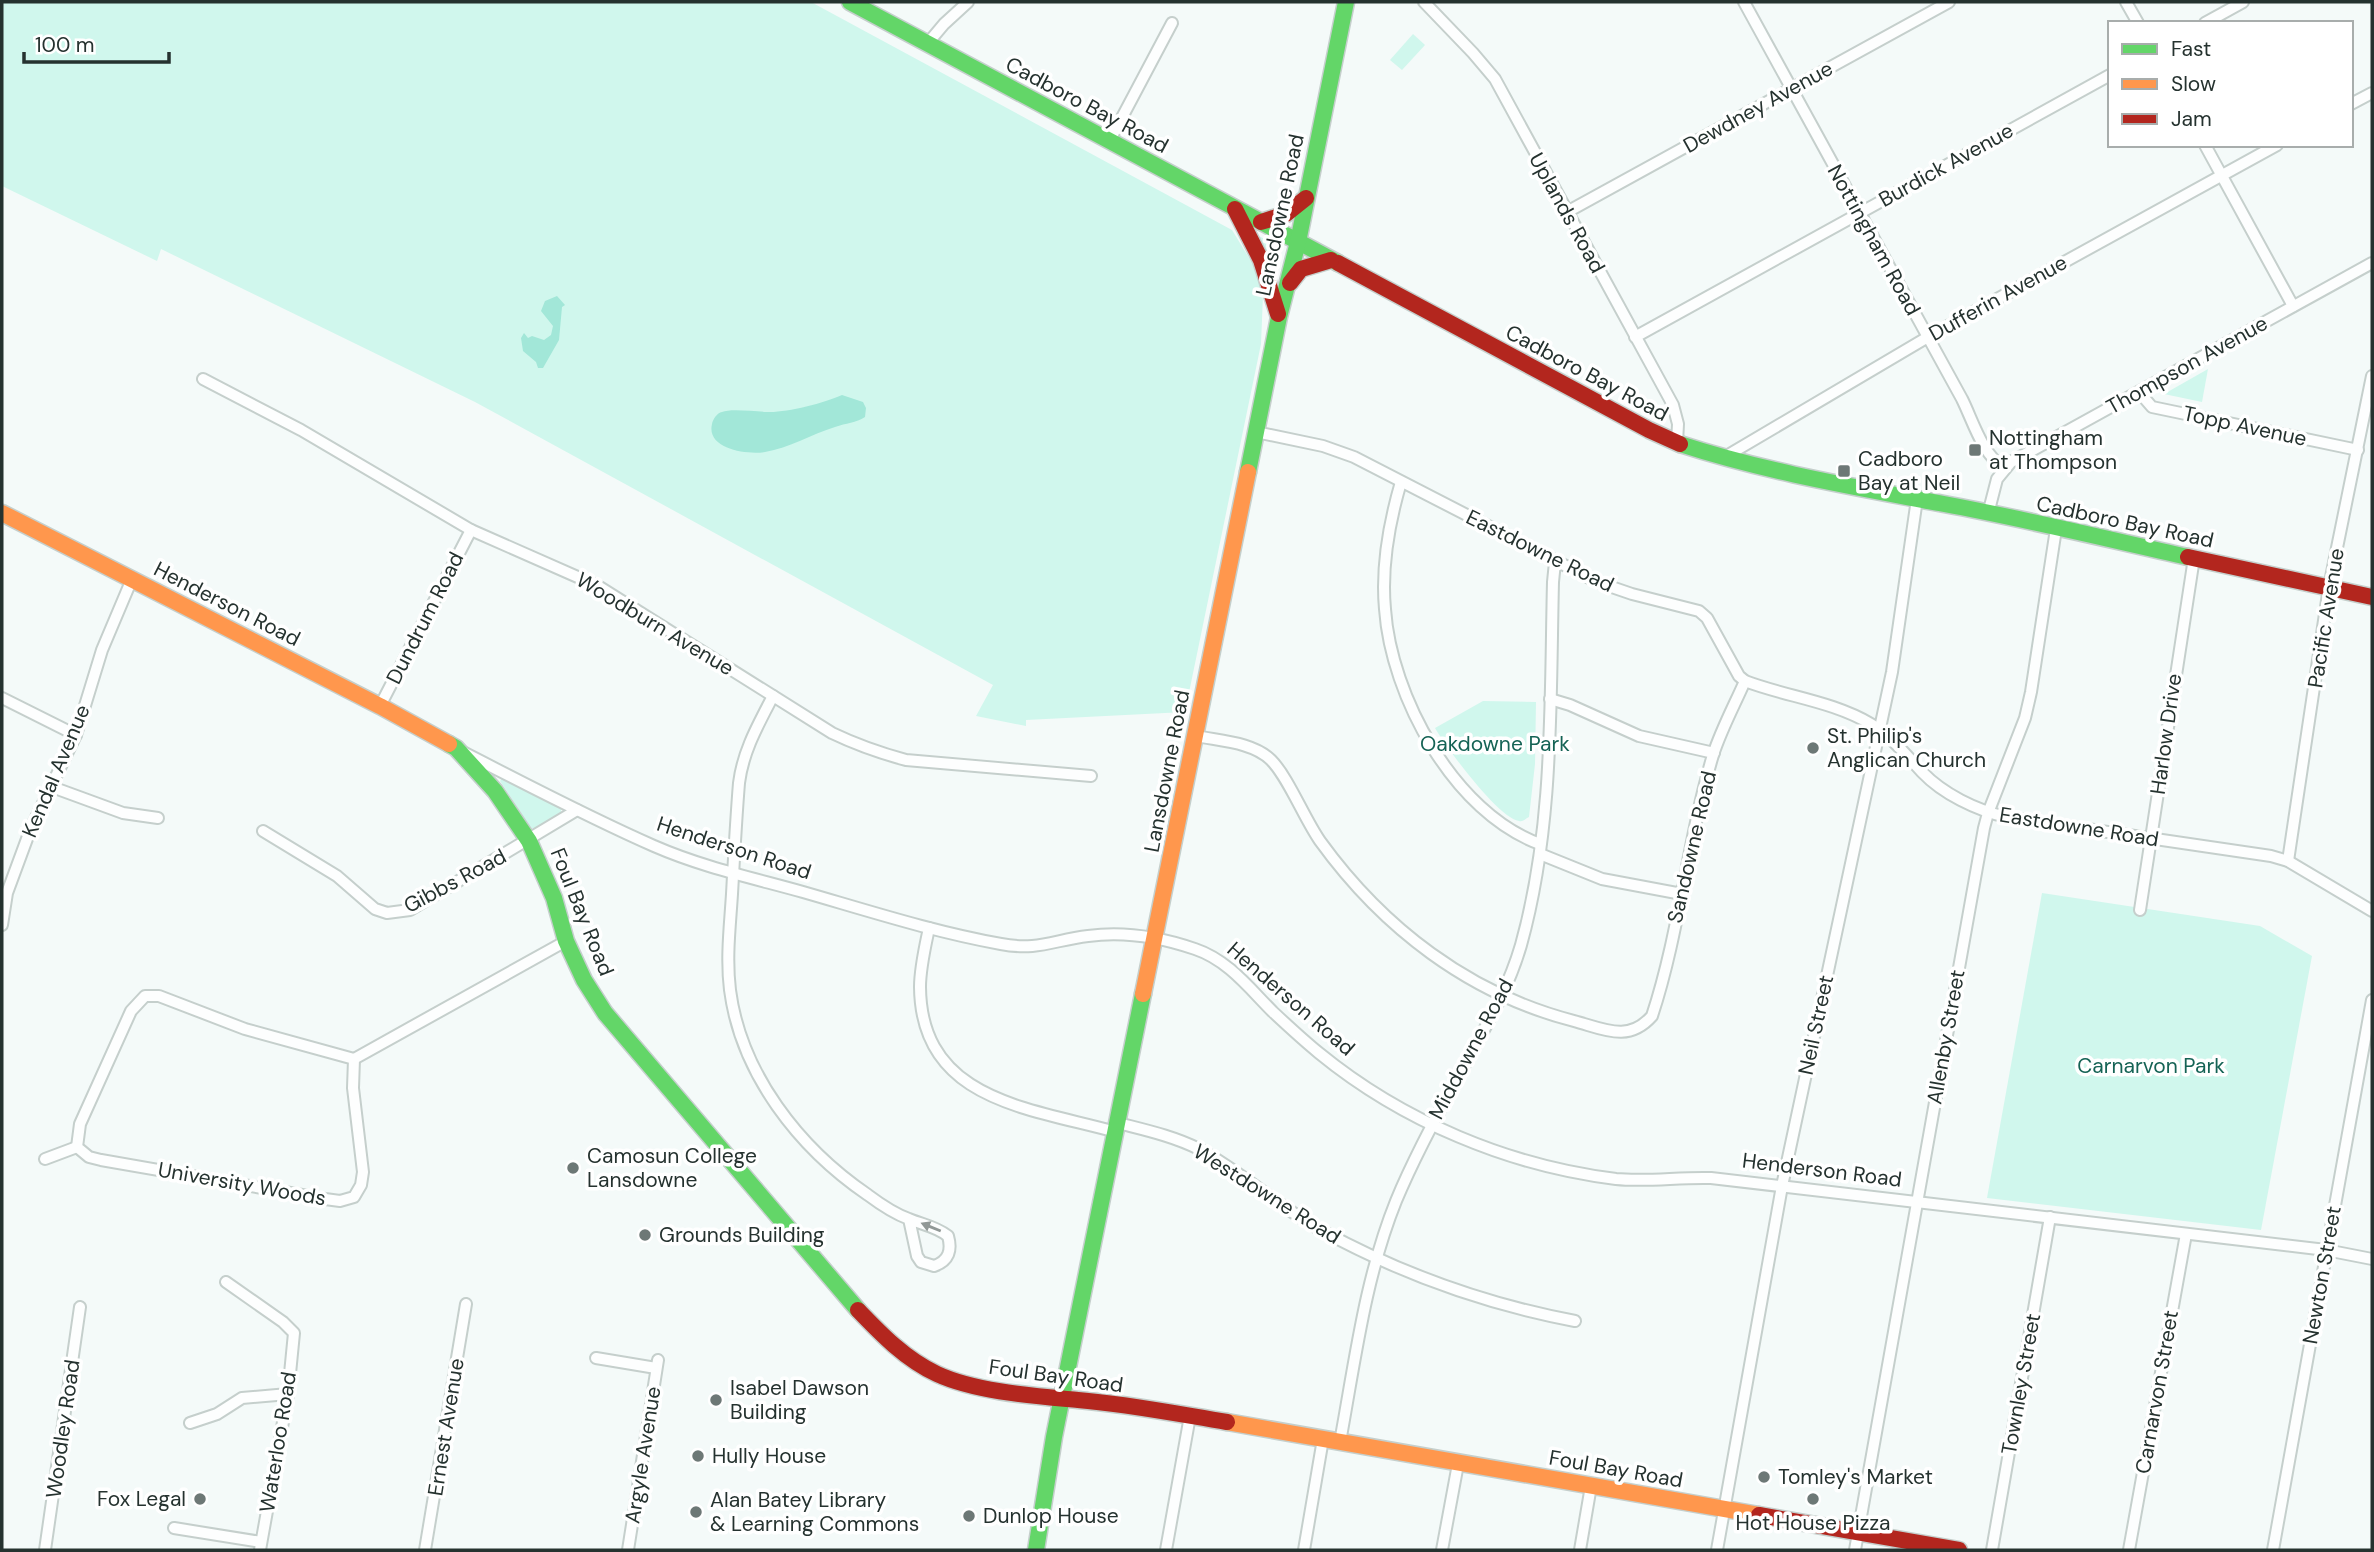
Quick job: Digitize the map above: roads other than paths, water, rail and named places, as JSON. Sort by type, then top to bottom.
[{"type":"main road","name":"Cadboro Bay Road","points":[[850,2],[1677,443],[1723,458],[1864,490],[1917,499],[2372,597]]},
{"type":"main road","name":"Lansdowne Road","points":[[1036,1550],[1054,1437],[1279,317],[1298,242],[1346,2]]},
{"type":"main road","points":[[1261,222],[1296,209],[1307,198]]},
{"type":"main road","points":[[1233,207],[1260,253],[1279,317]]},
{"type":"main road","points":[[1285,295],[1300,268],[1331,260]]},
{"type":"main road","name":"Henderson Road","points":[[2,513],[380,706],[456,748]]},
{"type":"main road","name":"Foul Bay Road","points":[[456,748],[495,791],[529,841],[554,898],[566,940],[584,980],[605,1013],[809,1253],[884,1336],[912,1360],[937,1374],[962,1383],[1190,1416],[1959,1550]]},
{"type":"street","points":[[928,43],[968,2]]},
{"type":"street","name":"Uplands Road","points":[[1424,2],[1494,79],[1673,405],[1678,424],[1677,443]]},
{"type":"street","name":"Nottingham Road","points":[[1744,2],[1987,450],[1993,460],[2004,468]]},
{"type":"street","name":"Dewdney Avenue","points":[[1567,212],[1949,2]]},
{"type":"street","points":[[2126,2],[2137,21]]},
{"type":"street","points":[[2208,21],[2243,2]]},
{"type":"street","points":[[1109,142],[1172,23]]},
{"type":"street","name":"Burdick Avenue","points":[[1635,337],[2108,76]]},
{"type":"street","points":[[2353,103],[2372,93]]},
{"type":"street","points":[[2206,147],[2293,306]]},
{"type":"street","name":"Dufferin Avenue","points":[[1723,458],[1928,337],[2274,147]]},
{"type":"street","name":"Thompson Avenue","points":[[2004,468],[2031,450],[2372,263]]},
{"type":"street","name":"Pacific Avenue","points":[[2288,861],[2329,587],[2372,376]]},
{"type":"street","name":"Woodburn Avenue","points":[[203,379],[301,430],[471,530],[598,586],[832,733],[878,753],[934,763],[1091,776]]},
{"type":"street","name":"Topp Avenue","points":[[2139,392],[2152,407],[2358,450]]},
{"type":"street","name":"Eastdowne Road","points":[[1256,432],[1335,449],[1555,562],[1616,589],[1699,611],[1707,618],[1739,676],[1745,681],[1845,711],[1881,730],[1924,774],[1955,796],[1988,813],[2271,856],[2288,861],[2372,911]]},
{"type":"street","points":[[1988,514],[1997,479],[2004,468]]},
{"type":"street","points":[[1401,482],[1387,539],[1384,579],[1389,643],[1417,720],[1458,782],[1509,829],[1540,849],[1602,879],[1682,894]]},
{"type":"street","name":"Neil Street","points":[[1717,1550],[1782,1186],[1881,730],[1917,499]]},
{"type":"street","name":"Allenby Street","points":[[1855,1550],[1988,813],[2025,718],[2056,529]]},
{"type":"street","name":"Dundrum Road","points":[[380,706],[471,530]]},
{"type":"street","name":"Harlow Drive","points":[[2140,910],[2194,558]]},
{"type":"street","name":"Middowne Road","points":[[1340,1442],[1364,1307],[1376,1258],[1396,1201],[1431,1125],[1503,996],[1521,946],[1540,849],[1547,781],[1555,562]]},
{"type":"street","name":"Kendal Avenue","points":[[2,925],[7,893],[31,828],[76,736],[102,650],[132,579]]},
{"type":"street","name":"Sandowne Road","points":[[1503,996],[1535,1010],[1625,1033],[1643,1026],[1652,1016],[1714,753],[1745,681]]},
{"type":"street","points":[[773,696],[742,762],[728,971],[734,1014],[749,1057],[790,1124],[868,1195],[909,1219],[926,1224],[948,1236],[950,1252],[944,1261],[934,1266],[921,1262],[917,1256],[909,1219]]},
{"type":"street","points":[[2,698],[76,736]]},
{"type":"street","points":[[1550,699],[1570,705],[1639,736],[1714,753]]},
{"type":"street","points":[[1196,736],[1257,750],[1268,757],[1279,770],[1304,817],[1331,856],[1385,917],[1429,954],[1503,996]]},
{"type":"street","name":"Henderson Road","points":[[456,748],[577,810],[657,847],[733,873],[929,928],[1023,947],[1045,946],[1083,936],[1108,933],[1156,938],[1198,950],[1235,972],[1286,1024],[1366,1088],[1431,1125],[1519,1158],[1589,1175],[1619,1179],[1711,1178],[2326,1250],[2372,1259]]},
{"type":"street","points":[[51,787],[123,813],[158,818]]},
{"type":"street","name":"Gibbs Road","points":[[264,831],[309,856],[375,909],[400,913],[410,910],[529,841],[577,810]]},
{"type":"street","name":"Westdowne Road","points":[[929,928],[920,985],[922,1013],[930,1038],[947,1066],[979,1092],[1001,1101],[1161,1134],[1198,1148],[1282,1206],[1376,1258],[1479,1298],[1574,1321]]},
{"type":"street","points":[[45,1158],[77,1147],[80,1124],[131,1011],[145,996],[159,996],[244,1029],[354,1059],[566,940]]},
{"type":"street","name":"Newton Street","points":[[2273,1550],[2372,1000]]},
{"type":"street","name":"University Woods","points":[[77,1147],[89,1157],[101,1160],[325,1199],[340,1201],[354,1197],[361,1185],[363,1172],[353,1088],[354,1059]]},
{"type":"street","name":"Townley Street","points":[[1993,1550],[2050,1217]]},
{"type":"street","name":"Carnarvon Street","points":[[2129,1550],[2186,1234]]},
{"type":"street","name":"Waterloo Road","points":[[226,1282],[283,1322],[294,1333],[288,1394],[261,1546]]},
{"type":"street","name":"Ernest Avenue","points":[[425,1550],[466,1304]]},
{"type":"street","name":"Woodley Road","points":[[45,1550],[80,1307]]},
{"type":"street","name":"Argyle Avenue","points":[[596,1358],[657,1364],[628,1550]]},
{"type":"street","points":[[190,1423],[217,1414],[242,1398],[288,1394]]},
{"type":"street","points":[[1166,1550],[1190,1416]]},
{"type":"street","points":[[1304,1550],[1323,1439]]},
{"type":"street","points":[[1442,1550],[1458,1464]]},
{"type":"street","points":[[1580,1550],[1591,1486]]},
{"type":"street","points":[[174,1528],[261,1546]]},
{"type":"place","name":"Nottingham at Thompson","points":[[1975,450]]},
{"type":"place","name":"Cadboro Bay at Neil","points":[[1844,471]]},
{"type":"place","name":"St. Philip's Anglican Church","points":[[1813,748]]},
{"type":"place","name":"Camosun College Lansdowne","points":[[573,1168]]},
{"type":"place","name":"Grounds Building","points":[[645,1235]]},
{"type":"place","name":"Isabel Dawson Building","points":[[716,1400]]},
{"type":"place","name":"Hully House","points":[[698,1456]]},
{"type":"place","name":"Tomley's Market","points":[[1764,1477]]},
{"type":"place","name":"Fox Legal","points":[[200,1499]]},
{"type":"place","name":"Hot House Pizza","points":[[1813,1499]]},
{"type":"place","name":"Alan Batey Library & Learning Commons","points":[[696,1512]]},
{"type":"place","name":"Dunlop House","points":[[969,1516]]},
{"type":"park label","name":"Oakdowne Park","points":[[1495,744]]},
{"type":"park label","name":"Carnarvon Park","points":[[2151,1066]]}]
